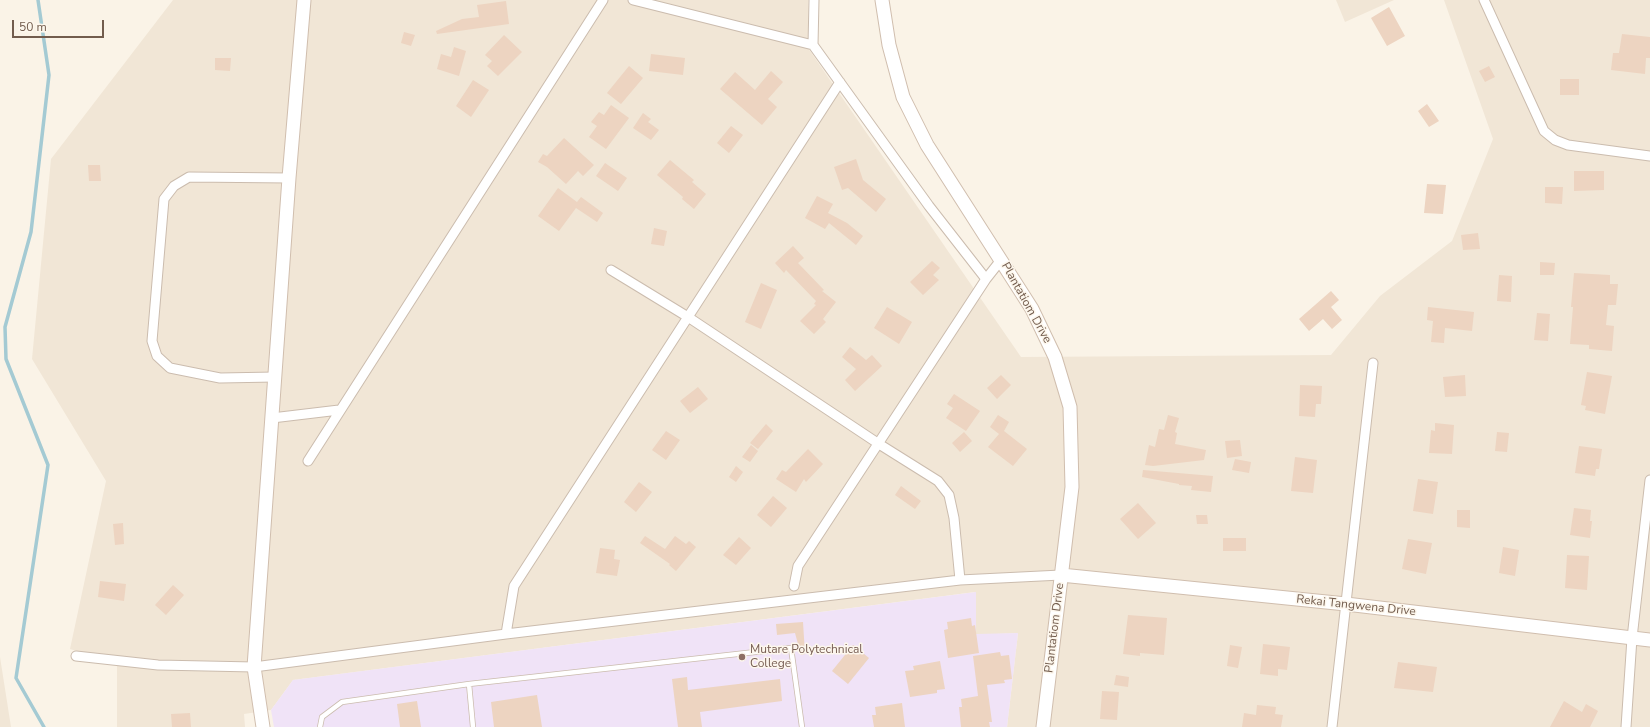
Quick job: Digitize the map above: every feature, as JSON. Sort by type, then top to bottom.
[{"type":"street","points":[[263,727],[254,667],[289,178],[304,0]]},
{"type":"street","points":[[308,461],[339,410],[603,0]]},
{"type":"street","points":[[633,0],[813,45]]},
{"type":"street","points":[[814,0],[813,45],[929,206],[986,279]]},
{"type":"street","name":"Plantatiom Drive","points":[[882,0],[889,45],[903,97],[927,145],[1032,309],[1055,357],[1070,407],[1072,487],[1043,727]]},
{"type":"street","points":[[1484,0],[1544,131],[1555,140],[1568,146],[1650,156]]},
{"type":"street","points":[[506,634],[514,586],[840,82]]},
{"type":"street","points":[[275,377],[220,378],[170,368],[158,356],[152,341],[164,199],[174,186],[189,177],[289,178]]},
{"type":"street","points":[[794,586],[798,566],[986,279],[1001,260]]},
{"type":"street","points":[[611,270],[688,317],[879,444],[938,481],[949,495],[954,518],[960,580]]},
{"type":"street","points":[[1332,727],[1373,362]]},
{"type":"street","points":[[272,418],[339,410]]},
{"type":"street","points":[[1626,727],[1632,638],[1650,480]]},
{"type":"street","points":[[76,656],[158,665],[254,667],[506,634],[960,580],[1061,575]]},
{"type":"street","name":"Rekai Tangwena Drive","points":[[1061,575],[1346,604],[1650,640]]},
{"type":"lane","points":[[320,727],[322,717],[342,702],[468,684],[791,648],[802,727]]},
{"type":"lane","points":[[468,684],[473,727]]},
{"type":"shaded area","points":[[173,0],[808,0],[808,48],[1021,357],[1331,355],[1380,296],[1452,241],[1493,139],[1444,0],[1650,0],[1650,727],[1007,727],[1018,633],[976,635],[975,592],[293,680],[271,710],[244,714],[245,727],[117,727],[117,663],[70,649],[106,481],[32,359],[51,159]]},
{"type":"shaded area","points":[[1336,0],[1394,0],[1345,22]]},
{"type":"shaded area","name":"Mutare Polytechnical College","points":[[976,592],[976,634],[1018,633],[1007,727],[274,727],[271,710],[293,680]]},
{"type":"shaded area","points":[[0,657],[11,727],[0,727]]},
{"type":"building","points":[[506,1],[509,24],[437,34],[436,31],[462,19],[479,17],[477,5]]},
{"type":"building","points":[[1389,7],[1405,36],[1387,46],[1371,18]]},
{"type":"building","points":[[404,32],[415,35],[411,46],[401,43]]},
{"type":"building","points":[[1622,34],[1650,37],[1650,58],[1646,58],[1645,74],[1611,70],[1613,53],[1619,53]]},
{"type":"building","points":[[504,35],[522,52],[498,76],[487,66],[492,61],[485,55]]},
{"type":"building","points":[[454,47],[466,51],[459,76],[437,69],[441,54],[451,57]]},
{"type":"building","points":[[651,54],[685,58],[683,75],[649,71]]},
{"type":"building","points":[[215,58],[231,58],[230,71],[215,70]]},
{"type":"building","points":[[629,66],[643,78],[621,104],[607,93]]},
{"type":"building","points":[[1489,66],[1495,77],[1485,82],[1479,71]]},
{"type":"building","points":[[771,71],[783,82],[768,99],[777,107],[762,125],[720,89],[735,72],[755,90]]},
{"type":"building","points":[[1560,79],[1579,79],[1579,95],[1560,95]]},
{"type":"building","points":[[473,80],[489,90],[471,117],[456,106]]},
{"type":"building","points":[[1427,104],[1439,121],[1429,127],[1418,111]]},
{"type":"building","points":[[611,105],[629,118],[606,149],[589,137],[597,126],[591,122],[599,112],[604,115]]},
{"type":"building","points":[[643,113],[651,119],[648,122],[659,130],[651,140],[633,128]]},
{"type":"building","points":[[731,126],[743,135],[729,153],[717,143]]},
{"type":"building","points":[[564,138],[594,165],[583,176],[578,171],[566,184],[547,167],[538,162],[543,154],[547,156]]},
{"type":"building","points":[[856,159],[863,180],[886,199],[876,212],[848,188],[842,190],[834,167]]},
{"type":"building","points":[[670,160],[694,180],[692,182],[706,194],[694,209],[682,199],[683,197],[657,175]]},
{"type":"building","points":[[605,163],[627,178],[618,191],[596,176]]},
{"type":"building","points":[[88,165],[100,165],[101,181],[89,181]]},
{"type":"building","points":[[1574,171],[1604,171],[1604,190],[1574,191]]},
{"type":"building","points":[[1427,184],[1446,185],[1443,214],[1424,213]]},
{"type":"building","points":[[1545,187],[1563,187],[1562,204],[1545,203]]},
{"type":"building","points":[[558,188],[577,202],[581,197],[603,213],[597,222],[576,208],[559,231],[538,216]]},
{"type":"building","points":[[817,196],[833,204],[828,213],[847,223],[863,236],[856,245],[829,223],[825,229],[805,218]]},
{"type":"building","points":[[654,228],[667,231],[664,246],[651,244]]},
{"type":"building","points":[[1478,233],[1480,249],[1463,250],[1461,235]]},
{"type":"building","points":[[793,246],[804,258],[798,263],[824,290],[822,291],[836,302],[823,319],[826,322],[814,334],[800,321],[816,305],[814,304],[816,301],[786,270],[784,273],[775,263]]},
{"type":"building","points":[[932,261],[940,268],[933,275],[939,280],[923,295],[910,282]]},
{"type":"building","points":[[1540,262],[1555,263],[1554,275],[1540,275]]},
{"type":"building","points":[[1574,273],[1610,275],[1610,284],[1618,284],[1616,305],[1608,305],[1606,325],[1614,326],[1612,351],[1589,349],[1589,345],[1570,344]]},
{"type":"building","points":[[1499,275],[1512,276],[1511,302],[1497,301]]},
{"type":"building","points":[[761,283],[777,290],[761,329],[745,322]]},
{"type":"building","points":[[1331,291],[1339,300],[1331,307],[1342,320],[1332,329],[1323,319],[1309,331],[1299,319]]},
{"type":"building","points":[[887,307],[912,322],[899,344],[874,328]]},
{"type":"building","points":[[1428,307],[1474,312],[1472,331],[1445,328],[1444,343],[1431,342],[1433,321],[1427,320]]},
{"type":"building","points":[[1537,313],[1550,314],[1548,341],[1534,340]]},
{"type":"building","points":[[850,347],[866,360],[872,355],[882,366],[855,391],[845,380],[856,369],[842,357]]},
{"type":"building","points":[[1587,372],[1612,376],[1605,414],[1585,410],[1586,406],[1581,405]]},
{"type":"building","points":[[1001,375],[1011,385],[997,399],[987,388]]},
{"type":"building","points":[[1465,375],[1466,396],[1445,397],[1443,377]]},
{"type":"building","points":[[1300,385],[1322,386],[1321,404],[1316,404],[1315,417],[1299,416]]},
{"type":"building","points":[[698,387],[708,399],[690,413],[680,401]]},
{"type":"building","points":[[954,394],[980,411],[966,431],[946,418],[953,408],[947,404]]},
{"type":"building","points":[[998,415],[1009,422],[1004,431],[1027,449],[1013,466],[988,447],[999,434],[990,427]]},
{"type":"building","points":[[1168,415],[1179,418],[1175,432],[1177,433],[1175,444],[1206,450],[1204,460],[1153,466],[1145,465],[1149,445],[1155,447],[1159,429],[1164,430]]},
{"type":"building","points":[[1435,423],[1454,425],[1452,454],[1429,453],[1431,430],[1435,431]]},
{"type":"building","points":[[766,424],[773,431],[758,449],[750,443]]},
{"type":"building","points":[[666,431],[680,440],[666,460],[652,450]]},
{"type":"building","points":[[964,432],[972,441],[960,452],[952,443]]},
{"type":"building","points":[[1497,432],[1509,433],[1507,452],[1495,451]]},
{"type":"building","points":[[1240,440],[1242,456],[1227,458],[1225,441]]},
{"type":"building","points":[[751,445],[758,451],[750,462],[742,457]]},
{"type":"building","points":[[1579,446],[1602,449],[1599,469],[1596,469],[1595,476],[1575,473]]},
{"type":"building","points":[[808,449],[823,464],[806,482],[804,479],[796,492],[776,479],[782,470],[786,472]]},
{"type":"building","points":[[1295,457],[1317,460],[1313,493],[1291,491]]},
{"type":"building","points":[[1235,459],[1251,462],[1249,473],[1232,470]]},
{"type":"building","points":[[736,466],[743,472],[736,482],[729,477]]},
{"type":"building","points":[[1143,470],[1213,476],[1211,492],[1191,490],[1192,486],[1179,485],[1142,477]]},
{"type":"building","points":[[1418,479],[1438,482],[1433,514],[1413,511]]},
{"type":"building","points":[[639,482],[652,492],[636,512],[624,502]]},
{"type":"building","points":[[901,486],[921,501],[915,509],[895,495]]},
{"type":"building","points":[[773,496],[787,508],[771,527],[757,515]]},
{"type":"building","points":[[1138,503],[1156,523],[1138,539],[1120,519]]},
{"type":"building","points":[[1574,508],[1591,510],[1590,521],[1592,521],[1590,538],[1570,535]]},
{"type":"building","points":[[1457,510],[1470,510],[1470,528],[1457,527]]},
{"type":"building","points":[[1196,515],[1207,515],[1208,524],[1197,524]]},
{"type":"building","points":[[123,523],[124,544],[115,545],[113,524]]},
{"type":"building","points":[[645,536],[665,549],[675,536],[686,544],[689,541],[696,547],[676,571],[669,565],[670,564],[640,543]]},
{"type":"building","points":[[739,537],[751,548],[736,565],[723,555]]},
{"type":"building","points":[[1223,538],[1246,538],[1246,551],[1223,551]]},
{"type":"building","points":[[1408,539],[1432,543],[1426,574],[1402,569]]},
{"type":"building","points":[[1503,547],[1519,550],[1515,576],[1499,573]]},
{"type":"building","points":[[600,548],[615,550],[614,559],[620,560],[617,576],[596,573]]},
{"type":"building","points":[[1567,555],[1589,556],[1587,590],[1565,588]]},
{"type":"building","points":[[100,581],[126,584],[124,601],[98,597]]},
{"type":"building","points":[[173,585],[184,595],[166,615],[155,605]]},
{"type":"building","points":[[1128,615],[1167,618],[1164,655],[1140,653],[1140,656],[1123,654]]},
{"type":"building","points":[[971,618],[972,626],[975,625],[979,653],[948,658],[944,630],[948,629],[947,622]]},
{"type":"building","points":[[803,622],[805,654],[801,655],[795,633],[777,635],[776,624]]},
{"type":"building","points":[[1263,644],[1290,647],[1287,670],[1278,669],[1278,676],[1260,674]]},
{"type":"building","points":[[853,645],[869,658],[848,684],[832,671]]},
{"type":"building","points":[[1230,645],[1242,647],[1238,668],[1227,666]]},
{"type":"building","points":[[1000,652],[1001,656],[1009,655],[1012,679],[1004,680],[1005,683],[987,685],[992,722],[989,722],[990,727],[961,727],[959,707],[962,707],[961,699],[978,696],[973,656]]},
{"type":"building","points":[[940,661],[945,689],[937,690],[937,693],[910,697],[905,671],[914,670],[913,666]]},
{"type":"building","points":[[1398,662],[1437,667],[1433,692],[1394,688]]},
{"type":"building","points":[[1116,675],[1129,677],[1128,687],[1114,685]]},
{"type":"building","points":[[687,677],[688,690],[780,679],[782,701],[700,712],[702,727],[678,727],[672,679]]},
{"type":"building","points":[[1102,691],[1119,692],[1117,720],[1100,719]]},
{"type":"building","points":[[537,695],[542,727],[494,727],[491,702]]},
{"type":"building","points":[[417,701],[421,727],[400,727],[397,704]]},
{"type":"building","points":[[1564,701],[1582,712],[1586,704],[1598,711],[1590,727],[1550,727]]},
{"type":"building","points":[[902,703],[905,727],[874,727],[872,715],[876,715],[875,707]]},
{"type":"building","points":[[1257,705],[1276,707],[1275,714],[1283,715],[1281,727],[1242,727],[1244,713],[1256,715]]},
{"type":"building","points":[[190,713],[191,727],[172,727],[171,714]]},
{"type":"waterway","points":[[38,0],[49,75],[31,232],[5,327],[6,359],[48,465],[16,678],[44,727]]},
{"type":"place","name":"Mutare Polytechnical College","points":[[742,657]]}]
